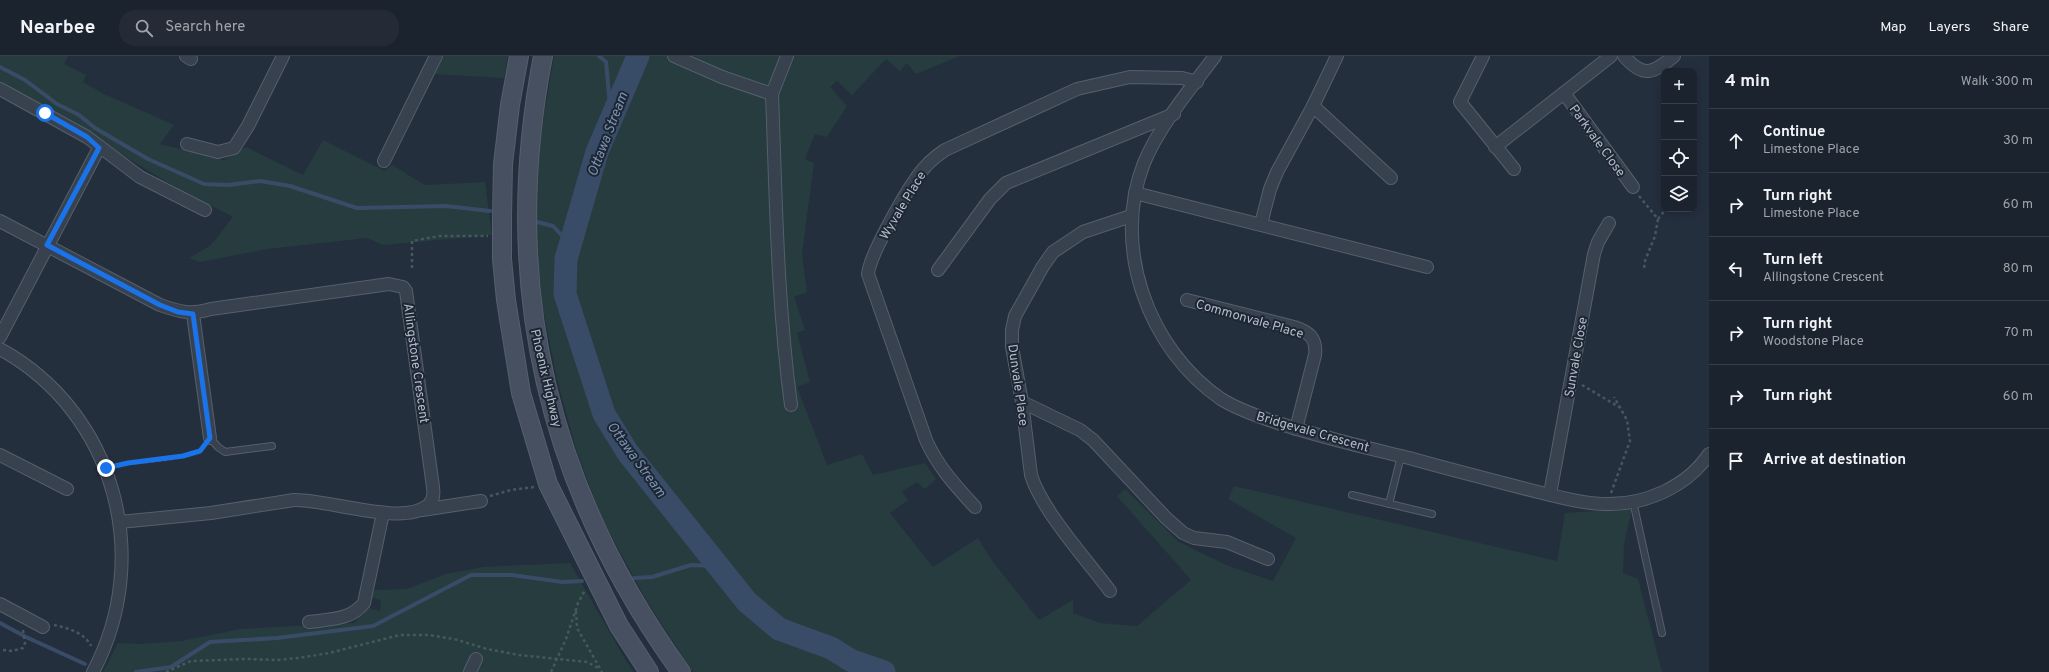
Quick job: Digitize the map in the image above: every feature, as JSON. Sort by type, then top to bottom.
[{"type":"main road","name":"Phoenix Highway","points":[[519,56],[510,105],[503,164],[502,235],[506,300],[521,393],[548,484],[597,585],[619,626],[649,672]]},
{"type":"main road","name":"Phoenix Highway","points":[[543,56],[529,141],[526,219],[531,305],[544,377],[558,431],[575,479],[592,520],[638,608],[681,672]]},
{"type":"street","points":[[187,144],[218,152],[234,148],[248,126],[283,56]]},
{"type":"street","points":[[384,161],[436,56]]},
{"type":"street","points":[[674,56],[722,77],[772,94]]},
{"type":"street","points":[[787,56],[772,94],[782,339],[791,405]]},
{"type":"street","name":"Bridgevale Crescent","points":[[1216,56],[1159,135],[1145,162],[1135,193],[1131,216],[1135,263],[1144,299],[1157,329],[1177,358],[1201,383],[1222,400],[1258,416],[1296,429],[1581,501],[1612,504],[1633,501],[1663,492],[1705,470],[1709,454]]},
{"type":"street","points":[[1261,224],[1270,189],[1277,172],[1313,106],[1337,56]]},
{"type":"street","points":[[1483,56],[1460,102],[1514,169]]},
{"type":"street","name":"Parkvale Close","points":[[1495,147],[1611,56]]},
{"type":"street","points":[[1624,56],[1634,67],[1642,71],[1649,72],[1655,70],[1674,56]]},
{"type":"street","name":"Wyvale Place","points":[[975,507],[950,480],[935,459],[926,440],[868,274],[872,256],[915,180],[930,162],[946,150],[1077,89],[1130,77],[1182,78],[1197,82]]},
{"type":"street","points":[[0,89],[87,137],[99,148],[140,177],[205,210]]},
{"type":"street","name":"Parkvale Close","points":[[1564,93],[1633,187]]},
{"type":"street","points":[[1313,106],[1391,178]]},
{"type":"street","points":[[938,270],[990,199],[1006,183],[1174,114]]},
{"type":"street","points":[[0,337],[99,148]]},
{"type":"street","points":[[1135,193],[1427,267]]},
{"type":"street","name":"Dunvale Place","points":[[1110,591],[1059,523],[1034,485],[1031,475],[1022,402],[1012,347],[1012,330],[1020,306],[1043,266],[1053,252],[1083,232],[1131,216]]},
{"type":"street","name":"Allingstone Crescent","points":[[0,221],[160,305],[178,312],[193,314],[211,309],[388,284],[402,287],[409,300],[434,487],[431,502],[419,511]]},
{"type":"street","name":"Sunvale Close","points":[[1550,494],[1594,254],[1598,242],[1609,223]]},
{"type":"street","name":"Commonvale Place","points":[[1187,300],[1306,330],[1313,337],[1315,343],[1315,355],[1296,429]]},
{"type":"street","points":[[193,314],[210,438]]},
{"type":"street","points":[[0,349],[22,361],[40,375],[78,416],[95,445],[106,468],[115,498],[120,522],[121,544],[118,604],[101,656],[92,672]]},
{"type":"street","points":[[1022,402],[1080,430],[1092,440],[1166,518],[1183,533],[1194,538],[1227,542],[1268,559]]},
{"type":"street","points":[[0,455],[67,489]]},
{"type":"street","points":[[120,522],[211,513],[294,500],[308,500],[362,511],[383,513],[419,511],[481,502]]},
{"type":"street","points":[[309,622],[348,616],[358,611],[364,603],[383,513]]},
{"type":"street","points":[[0,604],[42,627]]},
{"type":"street","points":[[470,672],[476,659]]},
{"type":"lane","points":[[210,438],[225,452],[272,446]]},
{"type":"lane","points":[[1389,504],[1401,456]]},
{"type":"lane","points":[[1352,495],[1432,514]]},
{"type":"lane","points":[[1633,501],[1662,633]]},
{"type":"path","points":[[1633,187],[1646,207],[1658,219]]},
{"type":"path","points":[[1644,269],[1645,261],[1655,236],[1658,219],[1664,212]]},
{"type":"path","points":[[412,268],[412,241],[439,236],[502,235]]},
{"type":"path","points":[[1570,381],[1587,387],[1620,408]]},
{"type":"path","points":[[1612,504],[1610,494],[1630,441],[1628,420],[1614,397]]},
{"type":"path","points":[[106,468],[128,463],[183,456],[200,451],[210,438]]},
{"type":"path","points":[[481,502],[496,494],[548,484]]},
{"type":"path","points":[[551,672],[587,586],[597,585]]},
{"type":"path","points":[[576,610],[577,628],[602,672]]},
{"type":"path","points":[[3,650],[12,651],[23,648],[26,643],[23,636],[26,618]]},
{"type":"path","points":[[42,627],[50,625],[62,627],[87,637],[92,649],[101,656]]},
{"type":"path","points":[[166,672],[191,661],[247,659],[277,660],[299,658],[328,653],[400,635],[429,635],[454,639],[487,649],[538,658],[557,658],[587,662],[600,668]]},
{"type":"green space","points":[[0,56],[68,56],[64,64],[86,75],[83,82],[102,93],[174,125],[160,144],[224,160],[246,147],[303,175],[323,140],[385,171],[392,165],[425,185],[485,182],[492,235],[383,245],[367,238],[267,249],[200,262],[189,258],[211,245],[233,217],[175,187],[95,138],[70,119],[0,83]]},
{"type":"green space","points":[[444,56],[508,56],[504,78],[434,74]]},
{"type":"green space","points":[[554,56],[960,56],[916,74],[907,63],[900,71],[886,59],[852,95],[837,81],[830,87],[847,106],[827,137],[815,134],[805,159],[814,163],[802,254],[807,292],[794,297],[805,330],[797,333],[810,382],[797,387],[827,465],[862,454],[873,475],[925,463],[936,479],[925,489],[917,482],[902,492],[908,500],[890,513],[933,567],[978,538],[993,562],[1039,620],[1073,600],[1073,613],[1100,623],[1137,626],[1191,580],[1117,496],[1125,489],[1179,542],[1226,565],[1273,581],[1296,538],[1228,499],[1234,486],[1557,561],[1565,513],[1632,509],[1624,544],[1623,573],[1638,579],[1662,672],[693,672],[648,603],[602,519],[576,449],[557,379],[542,303],[536,237],[537,157]]},
{"type":"green space","points":[[570,563],[626,661],[634,672],[103,672],[118,643],[141,644],[182,641],[240,629],[354,623],[369,608],[380,611],[381,600],[371,597],[375,590],[407,589],[446,574],[483,567]]},
{"type":"waterway","points":[[599,56],[606,62],[610,105],[614,113]]},
{"type":"waterway","name":"Ottawa Stream","points":[[638,56],[597,152],[566,259],[565,294],[604,414],[628,453],[747,602],[779,629],[831,648],[852,661],[884,672]]},
{"type":"waterway","points":[[0,67],[25,80],[57,104],[79,115],[95,128],[148,159],[204,184],[228,185],[260,181],[290,186],[357,208],[446,206],[490,211]]},
{"type":"waterway","points":[[537,222],[553,226],[570,244]]},
{"type":"waterway","points":[[634,578],[652,577],[691,565],[717,566]]},
{"type":"waterway","points":[[136,672],[171,667],[210,642],[277,638],[373,626],[471,575],[512,575],[562,582],[582,581]]},
{"type":"waterway","points":[[0,623],[26,637],[85,664]]},
{"type":"route","points":[[45,113],[87,137],[99,148],[47,245],[160,305],[178,312],[193,314],[210,438],[200,451],[183,456],[128,463],[106,468]]}]
